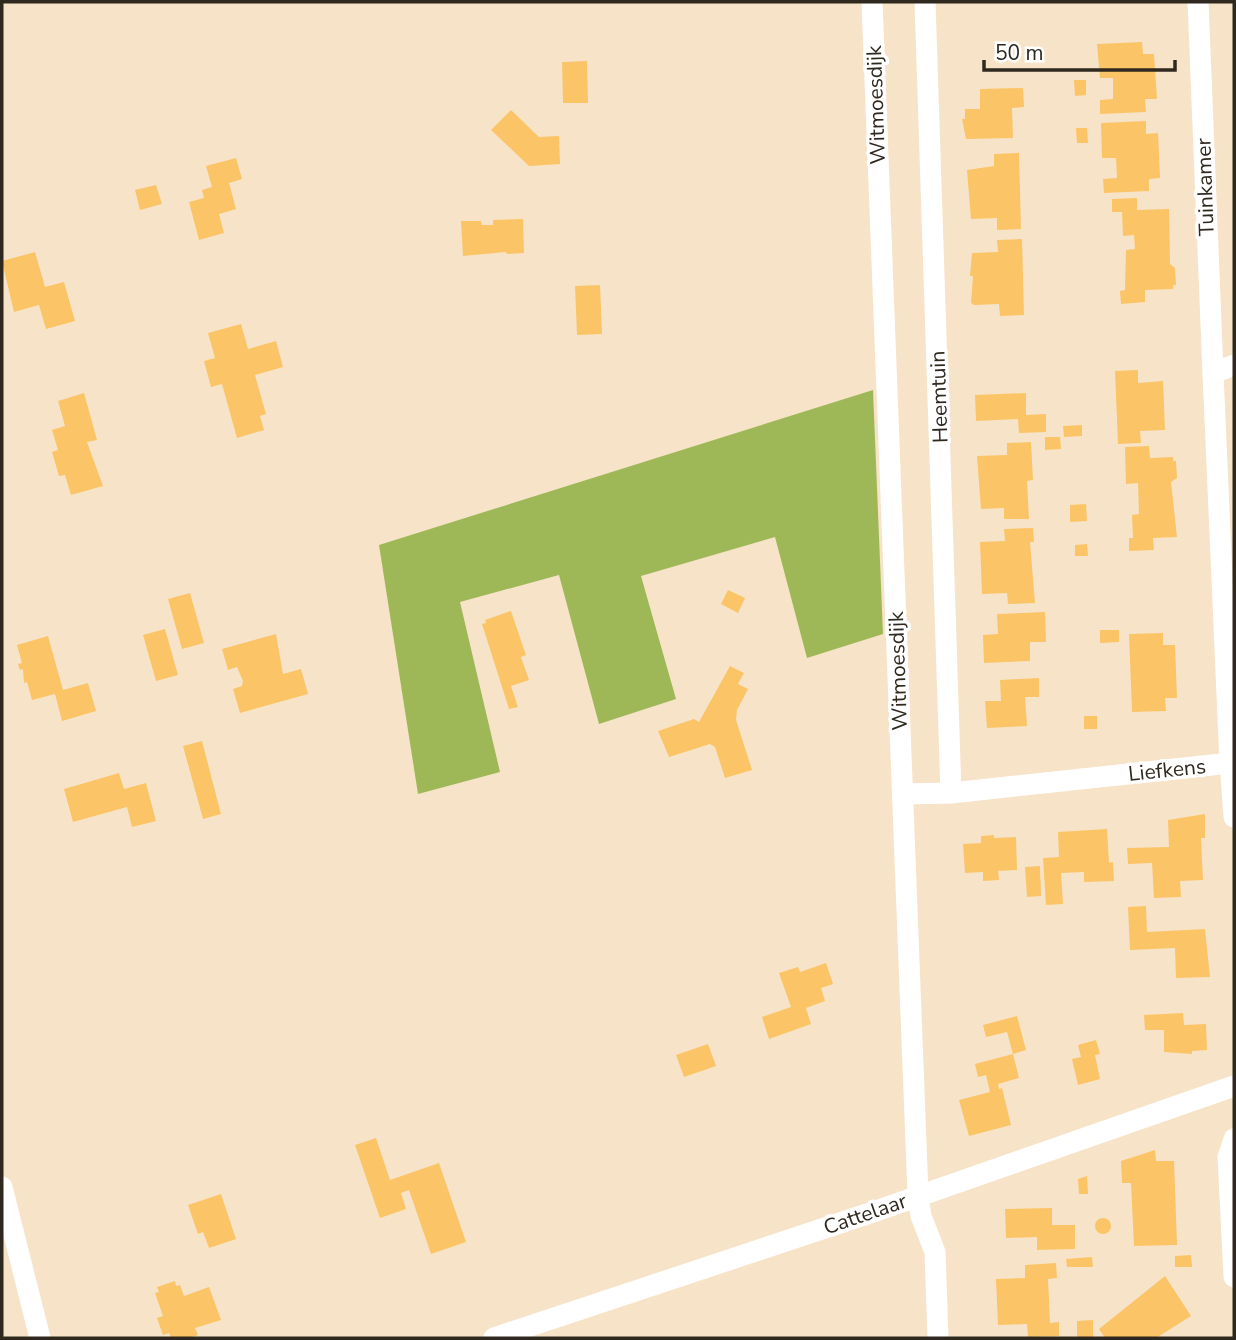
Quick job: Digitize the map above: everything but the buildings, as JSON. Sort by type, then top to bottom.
[{"type":"street","name":"Witmoesdijk","points":[[872,2],[918,1195],[921,1216],[935,1252],[938,1338]]},
{"type":"street","name":"Heemtuin","points":[[925,2],[951,793]]},
{"type":"street","name":"Tuinkamer","points":[[1198,2],[1213,373]]},
{"type":"street","points":[[1213,373],[1234,365]]},
{"type":"street","name":"Liefkens","points":[[902,794],[951,793],[1230,763],[1230,678],[1213,373]]},
{"type":"street","points":[[1230,763],[1234,817]]},
{"type":"street","name":"Cattelaar","points":[[494,1338],[1234,1086]]},
{"type":"street","points":[[1234,1139],[1228,1157],[1234,1277]]},
{"type":"street","points":[[2,1187],[40,1338]]},
{"type":"green space","points":[[873,390],[883,634],[807,658],[775,537],[641,576],[676,699],[599,724],[559,575],[460,602],[500,772],[418,794],[379,545]]}]
